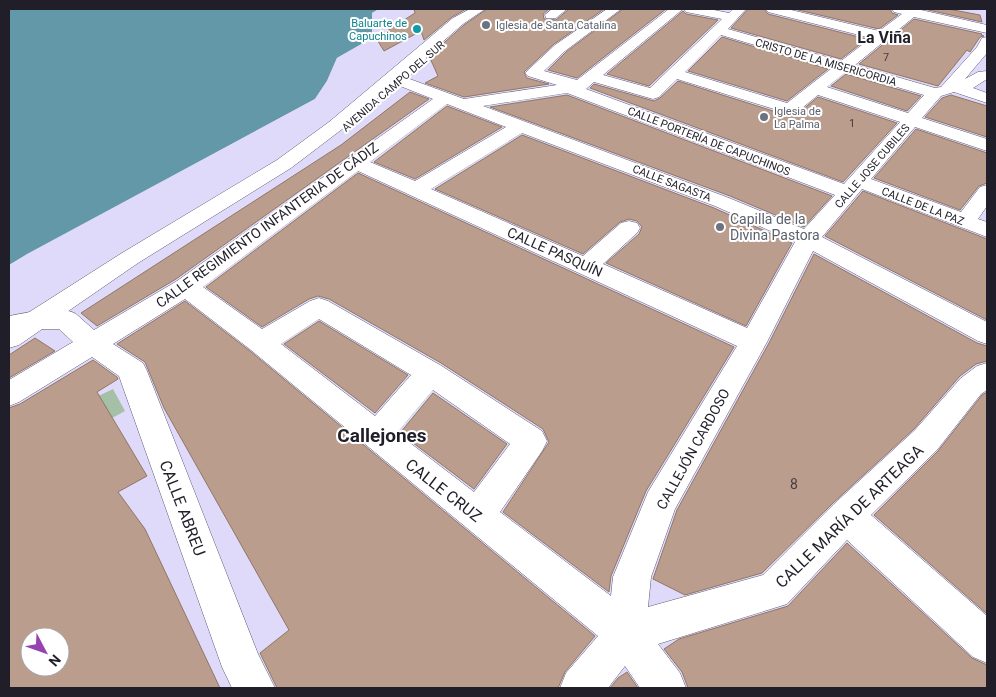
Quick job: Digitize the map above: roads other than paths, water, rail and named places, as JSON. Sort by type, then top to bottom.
[{"type":"street","points":[[614,9],[560,48],[532,73],[580,84],[657,89],[736,13]]},
{"type":"street","points":[[453,101],[580,84],[677,9]]},
{"type":"street","points":[[690,9],[736,13]]},
{"type":"street","points":[[772,9],[882,36]]},
{"type":"street","points":[[674,73],[790,109],[882,36],[908,10],[987,28]]},
{"type":"street","name":"AVENIDA CAMPO DEL SUR","points":[[9,325],[58,295],[130,258],[284,164],[335,126],[458,21],[474,12]]},
{"type":"street","name":"AVENIDA CAMPO DEL SUR","points":[[284,164],[305,154],[345,128],[401,81],[465,23],[474,12]]},
{"type":"street","name":"CRISTO DE LA MISERICORDIA","points":[[718,30],[844,67],[987,103]]},
{"type":"street","name":"CALLE JOSE CUBILES","points":[[808,239],[912,120],[986,47]]},
{"type":"street","points":[[401,81],[398,78],[420,58],[420,53]]},
{"type":"street","points":[[970,63],[987,70]]},
{"type":"street","points":[[987,70],[960,89],[987,98]]},
{"type":"street","name":"CALLE SAGASTA","points":[[401,81],[722,202],[808,239],[987,334]]},
{"type":"street","name":"CALLE PORTERÍA DE CAPUCHINOS","points":[[580,84],[854,187]]},
{"type":"street","points":[[816,89],[987,145]]},
{"type":"street","name":"CALLE REGIMIENTO INFANTERIA DE CÁDIZ","points":[[9,394],[186,287],[357,164],[453,101]]},
{"type":"street","points":[[415,190],[520,126]]},
{"type":"street","name":"CALLE PASQUÍN","points":[[357,164],[753,342]]},
{"type":"street","name":"CALLE DE LA PAZ","points":[[854,187],[987,230]]},
{"type":"street","points":[[965,222],[987,191]]},
{"type":"street","points":[[586,266],[629,228]]},
{"type":"street","name":"CALLEJÓN CARDOSO","points":[[626,634],[632,578],[660,503],[753,342],[808,239]]},
{"type":"street","name":"AVENIDA CAMPO DEL SUR","points":[[66,311],[130,258]]},
{"type":"street","name":"CALLE CRUZ","points":[[186,287],[261,343],[626,634],[665,688]]},
{"type":"street","points":[[261,343],[319,307],[430,373],[531,441],[477,516]]},
{"type":"street","points":[[9,325],[37,320],[66,311]]},
{"type":"street","name":"CALLE ABREU","points":[[66,311],[93,344],[133,371],[134,378],[236,648],[254,688]]},
{"type":"street","points":[[9,338],[37,320]]},
{"type":"street","points":[[376,436],[430,373]]},
{"type":"street","name":"CALLE MARÍA DE ARTEAGA","points":[[626,634],[774,591],[846,516],[926,440],[971,386],[987,374]]},
{"type":"street","points":[[846,516],[987,643]]},
{"type":"street","points":[[581,688],[626,634]]},
{"type":"water","points":[[9,9],[379,9],[372,13],[372,38],[337,58],[327,81],[315,99],[9,265]]},
{"type":"place","name":"Iglesia de Santa Catalina","points":[[486,25]]},
{"type":"place","name":"Baluarte de Capuchinos","points":[[417,29]]},
{"type":"place","name":"Iglesia de La Palma","points":[[764,117]]},
{"type":"place","name":"Capilla de la Divina Pastora","points":[[720,227]]},
{"type":"district","name":"La Viña","points":[[884,37]]},
{"type":"district","name":"Callejones","points":[[382,435]]}]
